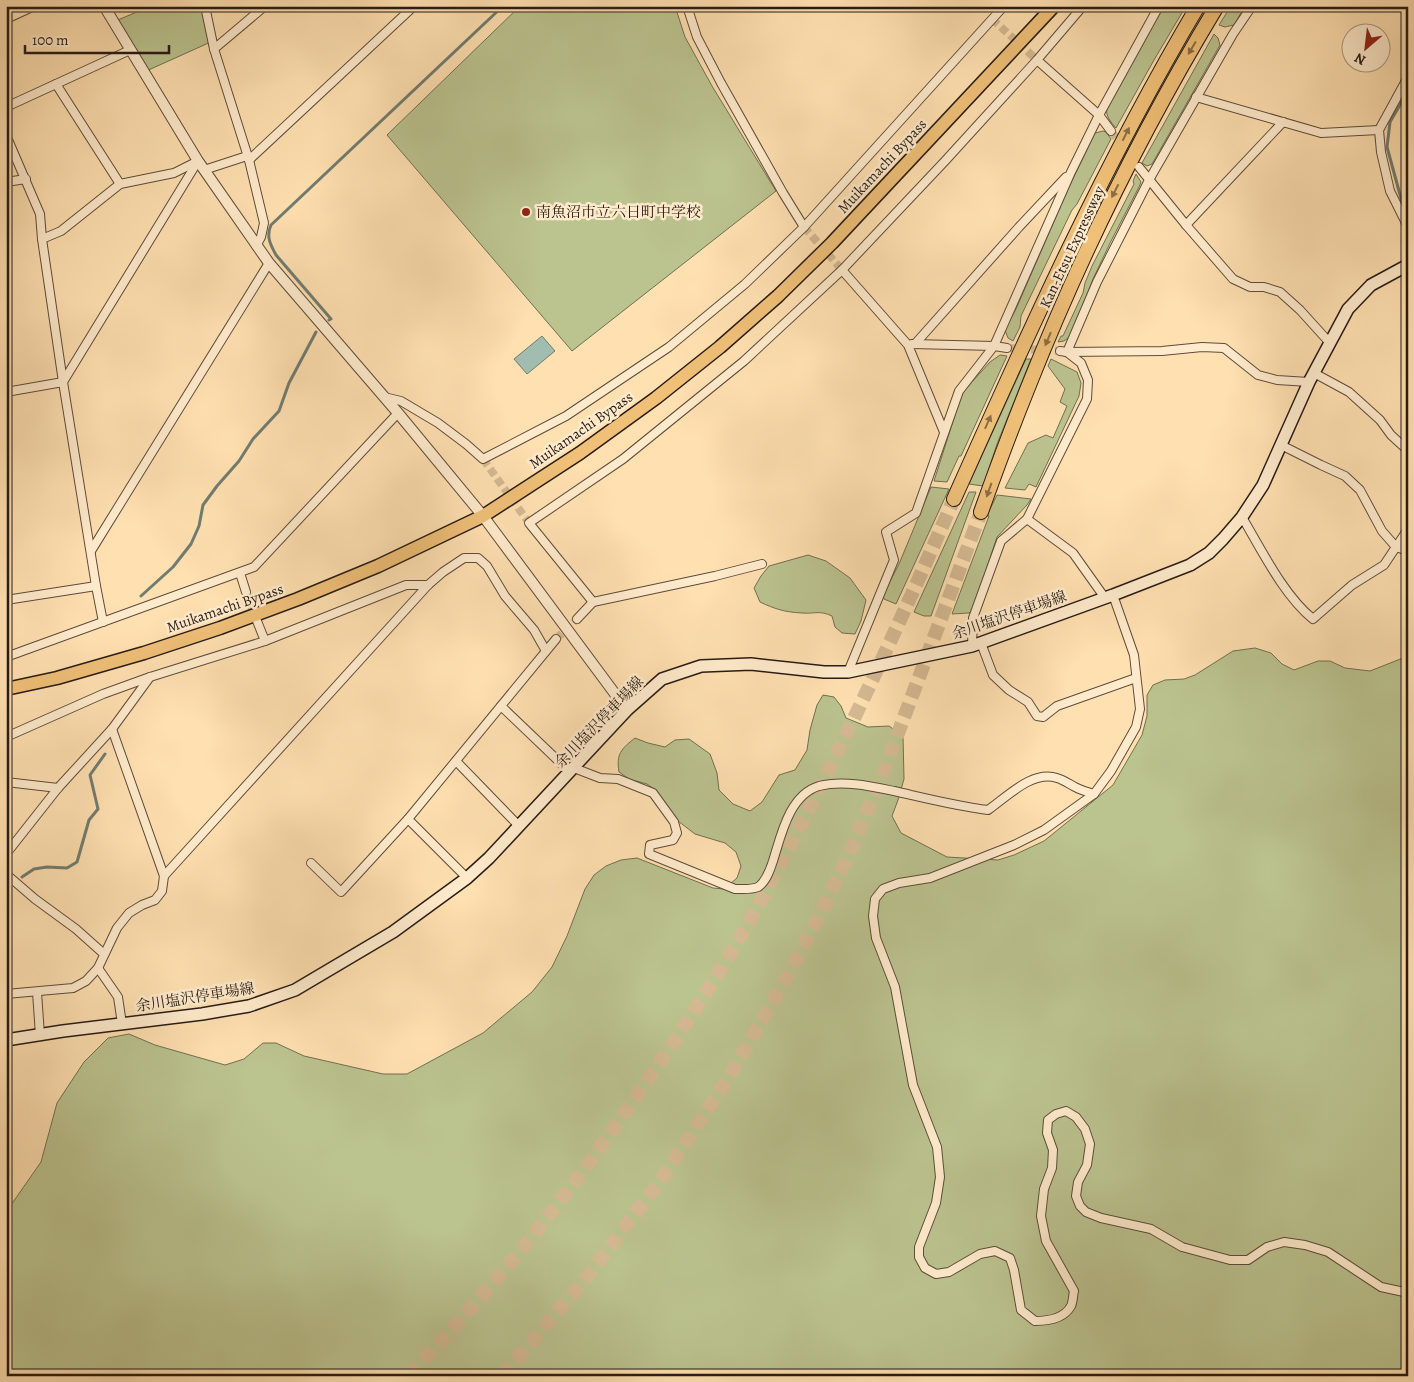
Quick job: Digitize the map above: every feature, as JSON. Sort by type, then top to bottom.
[{"type":"highway","name":"Muikamachi Bypass","points":[[6,689],[57,678],[144,653],[220,628],[298,599],[378,566],[483,516],[580,453],[656,398],[720,347],[778,296],[832,243],[1054,6]]},
{"type":"highway","name":"Kan-Etsu Expressway","points":[[954,499],[1030,331],[1097,191],[1198,6]]},
{"type":"highway","name":"Kan-Etsu Expressway","points":[[981,512],[1032,376],[1104,215],[1150,124],[1217,6]]},
{"type":"main road","name":"余川塩沢停車場線","points":[[6,1040],[249,1006],[296,990],[393,932],[467,878],[520,826],[627,710],[662,679],[701,666],[751,664],[824,672],[848,672],[977,644],[1190,565],[1209,553],[1223,539],[1242,517],[1263,485],[1311,377],[1348,309],[1371,285],[1408,265]]},
{"type":"street","points":[[6,18],[32,6]]},
{"type":"street","points":[[104,6],[201,166],[256,246],[483,516],[627,710]]},
{"type":"street","points":[[205,6],[214,49],[248,158],[264,223],[261,237],[256,246]]},
{"type":"street","points":[[214,49],[265,6]]},
{"type":"street","points":[[42,239],[62,232],[120,184],[201,166],[248,158],[414,6]]},
{"type":"street","points":[[687,6],[701,45],[778,185],[804,227]]},
{"type":"street","points":[[384,397],[401,401],[438,423],[483,459],[566,416],[669,347],[745,284],[804,227],[1004,6]]},
{"type":"street","points":[[594,602],[529,523],[623,459],[744,361],[842,270],[945,161],[1037,60],[1083,6]]},
{"type":"street","points":[[848,672],[894,560],[886,532],[916,513],[959,390],[994,346],[1071,172],[1099,115],[1159,6]]},
{"type":"street","points":[[1064,351],[1149,180],[1196,97],[1252,6]]},
{"type":"street","points":[[6,107],[130,50]]},
{"type":"street","points":[[1037,60],[1099,115],[1111,131]]},
{"type":"street","points":[[1408,77],[1379,130],[1381,152],[1390,191],[1408,227]]},
{"type":"street","points":[[56,84],[120,184]]},
{"type":"street","points":[[1196,97],[1320,133],[1379,130]]},
{"type":"street","points":[[1186,225],[1284,122]]},
{"type":"street","points":[[6,135],[40,214],[63,382],[103,622]]},
{"type":"street","points":[[6,392],[63,382],[201,166]]},
{"type":"street","points":[[1139,167],[1186,225],[1233,278],[1250,287],[1264,287],[1280,292],[1300,310],[1329,342]]},
{"type":"street","points":[[911,345],[1071,172]]},
{"type":"street","points":[[6,182],[26,179]]},
{"type":"street","points":[[91,551],[269,263]]},
{"type":"street","points":[[842,270],[911,345],[944,432]]},
{"type":"street","points":[[911,345],[994,346],[1008,348]]},
{"type":"street","points":[[1064,351],[1162,351],[1202,347],[1224,348],[1258,375],[1277,380],[1311,377],[1349,392],[1380,420],[1391,436],[1403,446],[1408,447]]},
{"type":"street","points":[[1064,351],[1081,363],[1088,380],[1087,399],[1027,519],[1001,541],[973,618],[977,644],[993,675],[1008,690],[1028,702],[1038,716],[1044,717],[1057,706],[1136,678]]},
{"type":"street","points":[[6,657],[254,567],[398,413]]},
{"type":"street","points":[[1281,445],[1345,476],[1360,490],[1382,531],[1396,547],[1408,551]]},
{"type":"street","points":[[1242,517],[1283,584],[1302,610],[1313,619],[1352,585],[1384,565],[1408,530]]},
{"type":"street","points":[[1027,519],[1072,553],[1109,596],[1134,654],[1140,710],[1136,727],[1111,771],[1094,794],[1044,830],[1014,845],[930,878],[899,883],[883,889],[875,899],[873,916],[876,938],[895,987],[913,1085],[937,1147],[940,1177],[936,1203],[919,1247],[919,1257],[925,1268],[936,1274],[949,1272],[980,1254],[995,1251],[1010,1258],[1021,1310],[1035,1321],[1048,1321],[1061,1316],[1071,1306],[1074,1291],[1046,1241],[1041,1216],[1044,1189],[1052,1168],[1053,1150],[1047,1133],[1048,1120],[1056,1114],[1066,1111],[1076,1117],[1085,1129],[1090,1144],[1087,1165],[1078,1182],[1076,1196],[1080,1206],[1086,1212],[1101,1218],[1151,1229],[1182,1247],[1230,1260],[1248,1260],[1267,1247],[1284,1242],[1305,1244],[1328,1252],[1381,1287],[1404,1292],[1408,1291]]},
{"type":"street","points":[[164,876],[428,585],[464,558],[478,558],[487,566],[505,596],[534,630],[546,651]]},
{"type":"street","points":[[577,619],[594,602],[762,564]]},
{"type":"street","points":[[240,573],[246,592]]},
{"type":"street","points":[[6,737],[102,694],[266,641],[406,585],[428,585]]},
{"type":"street","points":[[6,600],[96,586]]},
{"type":"street","points":[[257,621],[266,641]]},
{"type":"street","points":[[311,863],[341,892],[408,819],[556,639]]},
{"type":"street","points":[[6,854],[58,788],[112,729],[150,677]]},
{"type":"street","points":[[501,706],[572,770],[600,778],[618,779],[653,793],[674,822],[676,833],[673,840],[650,845],[649,854],[735,889],[749,889],[759,886],[769,874],[793,808],[801,797],[816,787],[832,783],[863,785],[988,810],[1022,785],[1036,778],[1049,776],[1059,778],[1094,794]]},
{"type":"street","points":[[6,994],[73,988],[86,980],[98,968],[117,928],[129,913],[155,900],[162,891],[164,876],[112,729]]},
{"type":"street","points":[[456,761],[520,826]]},
{"type":"street","points":[[6,782],[58,788]]},
{"type":"street","points":[[408,819],[467,878]]},
{"type":"street","points":[[6,874],[35,899],[76,929],[104,954]]},
{"type":"street","points":[[98,968],[118,997],[122,1024]]},
{"type":"street","points":[[37,992],[40,1035]]},
{"type":"green space","points":[[151,6],[205,6],[213,41],[144,72],[113,22]]},
{"type":"green space","name":"南魚沼市立六日町中学校","points":[[520,6],[675,6],[685,37],[712,86],[776,191],[572,351],[387,135]]},
{"type":"green space","points":[[1163,6],[1186,6],[1116,128],[1110,121],[1107,108],[1137,49]]},
{"type":"green space","points":[[1231,6],[1245,6],[1234,25],[1225,27],[1219,25]]},
{"type":"green space","points":[[1214,34],[1218,38],[1220,45],[1152,164],[1147,166],[1142,163]]},
{"type":"green space","points":[[1103,131],[1111,139],[1072,210],[1021,316],[1020,327],[1013,341],[1008,338],[1005,330],[1095,133]]},
{"type":"green space","points":[[1136,174],[1141,182],[1139,187],[1093,279],[1071,336],[1064,341],[1058,342],[1061,336],[1063,336],[1083,293],[1092,266],[1134,184],[1133,181]]},
{"type":"green space","points":[[1000,355],[1007,356],[961,456],[959,456],[947,482],[934,481],[962,393],[990,362]]},
{"type":"green space","points":[[1026,359],[1031,359],[997,444],[983,486],[969,484]]},
{"type":"green space","points":[[1051,359],[1077,372],[1081,383],[1079,396],[1036,487],[1029,484],[1025,490],[1005,488],[1028,443],[1046,435],[1053,438],[1067,406],[1060,402],[1065,389],[1048,366]]},
{"type":"green space","points":[[931,487],[949,489],[896,604],[884,599],[883,595],[899,564]]},
{"type":"green space","points":[[969,492],[976,492],[931,616],[924,616],[914,612]]},
{"type":"green space","points":[[997,495],[1031,499],[997,537],[973,609],[969,613],[952,614],[989,516],[987,515]]},
{"type":"green space","points":[[808,555],[826,561],[850,578],[866,600],[861,621],[855,634],[842,633],[835,627],[832,616],[828,614],[785,611],[760,602],[754,588],[769,566]]},
{"type":"green space","points":[[1255,648],[1271,653],[1282,664],[1294,670],[1318,661],[1330,661],[1345,668],[1370,671],[1408,656],[1408,1376],[6,1376],[6,1207],[11,1205],[41,1162],[57,1103],[84,1062],[108,1038],[129,1034],[155,1045],[225,1065],[244,1059],[263,1043],[276,1043],[304,1056],[383,1074],[407,1074],[483,1033],[532,992],[552,967],[567,936],[585,889],[594,875],[606,866],[621,860],[637,858],[713,888],[724,889],[737,878],[741,866],[736,852],[725,843],[695,834],[678,821],[662,802],[657,791],[647,784],[629,779],[619,772],[619,756],[626,745],[635,738],[665,747],[675,740],[689,739],[710,754],[717,773],[719,790],[733,804],[750,811],[762,802],[779,775],[795,770],[807,750],[817,705],[823,695],[834,697],[841,706],[846,718],[868,727],[889,726],[903,736],[904,779],[892,816],[901,833],[947,857],[998,860],[1044,841],[1113,785],[1142,735],[1147,716],[1147,695],[1153,685],[1165,680],[1184,679],[1195,675],[1233,651]]},
{"type":"shaded area","points":[[542,336],[555,351],[527,374],[514,359]]},
{"type":"waterway","points":[[329,320],[331,319],[276,255],[269,240],[271,225],[503,6]]},
{"type":"waterway","points":[[1408,91],[1390,122],[1387,147],[1402,202],[1408,213]]},
{"type":"waterway","points":[[141,596],[173,567],[191,544],[199,526],[203,505],[239,461],[253,439],[279,411],[289,383],[316,332]]},
{"type":"waterway","points":[[22,877],[34,869],[47,867],[67,868],[77,862],[89,820],[98,809],[90,775],[105,754]]},
{"type":"waterway","points":[[6,895],[10,891]]},
{"type":"tunnel","points":[[992,19],[1037,60]]},
{"type":"tunnel","points":[[1111,131],[1133,160]]},
{"type":"tunnel","points":[[804,227],[842,270]]},
{"type":"tunnel","points":[[1007,348],[1060,351]]},
{"type":"tunnel","points":[[483,459],[529,523]]},
{"type":"tunnel","points":[[409,1376],[501,1274],[572,1185],[654,1071],[731,953],[801,825],[861,704],[954,499]]},
{"type":"tunnel","points":[[502,1376],[583,1282],[663,1177],[729,1077],[787,977],[818,919],[879,784],[981,512]]},
{"type":"tunnel","points":[[246,592],[256,618]]},
{"type":"tunnel","points":[[556,639],[577,619]]},
{"type":"place","name":"南魚沼市立六日町中学校","points":[[526,212]]}]
